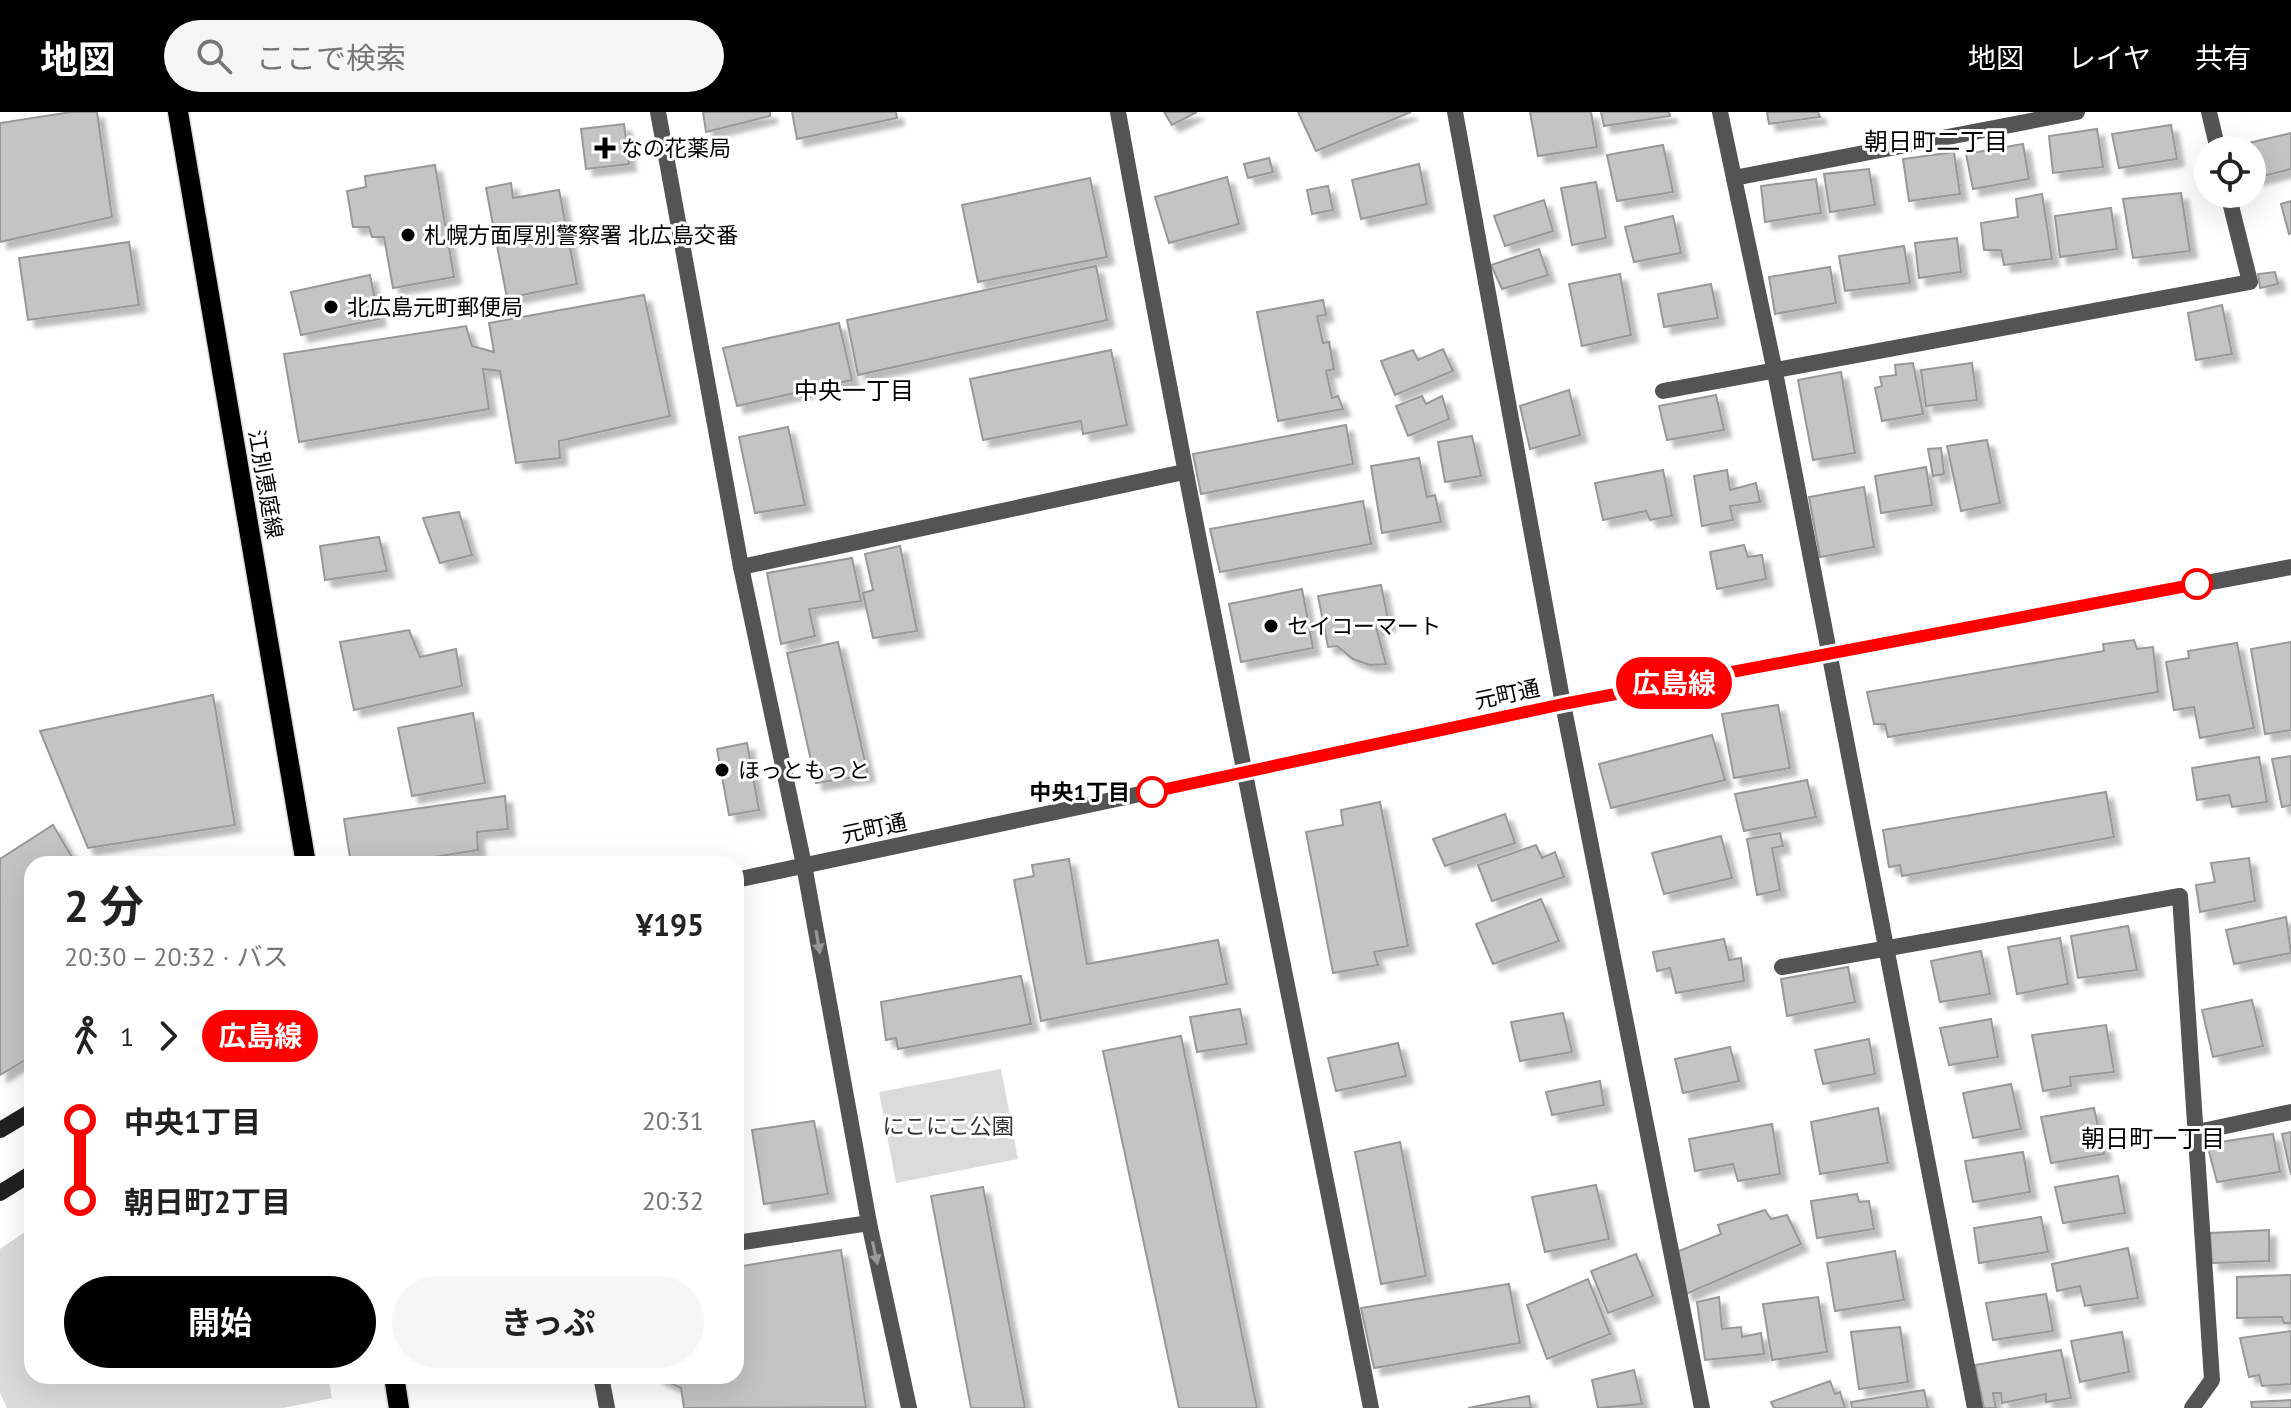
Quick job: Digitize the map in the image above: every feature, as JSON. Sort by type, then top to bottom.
[{"type":"main road","name":"江別恵庭線","points":[[178,112],[305,856]]},
{"type":"main road","points":[[0,1130],[24,1116]]},
{"type":"main road","points":[[0,1193],[24,1178]]},
{"type":"main road","points":[[395,1384],[399,1408]]},
{"type":"street","points":[[658,112],[741,567],[804,865],[869,1223],[909,1408]]},
{"type":"street","points":[[1118,112],[1184,472],[1247,772],[1371,1408]]},
{"type":"street","points":[[1455,112],[1563,704],[1702,1408]]},
{"type":"street","points":[[1720,112],[1775,372],[1975,1408]]},
{"type":"street","points":[[1734,178],[2077,112]]},
{"type":"street","points":[[2209,112],[2215,136]]},
{"type":"street","points":[[1663,391],[2250,282],[2232,208]]},
{"type":"street","points":[[741,567],[1184,472]]},
{"type":"street","name":"元町通","points":[[744,878],[1563,704],[2291,567]]},
{"type":"street","points":[[1782,967],[2180,896],[2193,1133],[2212,1380],[2192,1408]]},
{"type":"street","points":[[2193,1133],[2291,1112]]},
{"type":"street","points":[[744,1242],[869,1223]]},
{"type":"street","points":[[602,1384],[607,1408]]},
{"type":"green space","name":"にこにこ公園","points":[[1001,1069],[1018,1159],[896,1183],[879,1092]]},
{"type":"green space","points":[[24,1232],[24,1384],[329,1384],[332,1398],[283,1408],[7,1408],[0,1393],[0,1249]]},
{"type":"building","points":[[71,112],[97,112],[112,217],[0,242],[0,123]]},
{"type":"building","points":[[703,112],[770,112],[770,116],[706,132]]},
{"type":"building","points":[[792,112],[896,112],[897,118],[797,139]]},
{"type":"building","points":[[1164,112],[1197,112],[1172,125]]},
{"type":"building","points":[[1298,112],[1411,112],[1316,151]]},
{"type":"building","points":[[1530,112],[1591,112],[1597,147],[1538,156]]},
{"type":"building","points":[[1601,112],[1669,112],[1670,116],[1604,126]]},
{"type":"building","points":[[1767,112],[1818,112],[1820,117],[1769,124]]},
{"type":"building","points":[[624,124],[629,164],[586,169],[581,129]]},
{"type":"building","points":[[2171,125],[2177,159],[2119,168],[2112,134]]},
{"type":"building","points":[[2097,129],[2103,167],[2053,173],[2049,136]]},
{"type":"building","points":[[2291,133],[2291,169],[2266,175],[2266,139]]},
{"type":"building","points":[[2023,144],[2029,179],[1973,189],[1966,154]]},
{"type":"building","points":[[1663,145],[1673,192],[1617,201],[1607,155]]},
{"type":"building","points":[[1954,152],[1960,194],[1909,201],[1903,159]]},
{"type":"building","points":[[1269,158],[1273,172],[1248,178],[1244,164]]},
{"type":"building","points":[[1419,164],[1427,204],[1361,219],[1352,180]]},
{"type":"building","points":[[435,165],[454,277],[393,288],[384,237],[372,237],[369,227],[353,227],[347,191],[366,187],[365,176]]},
{"type":"building","points":[[1869,169],[1875,205],[1830,212],[1824,174]]},
{"type":"building","points":[[1227,177],[1239,224],[1169,243],[1155,197]]},
{"type":"building","points":[[1090,178],[1107,257],[978,282],[962,205]]},
{"type":"building","points":[[1816,179],[1821,213],[1765,222],[1761,186]]},
{"type":"building","points":[[1596,182],[1606,238],[1572,245],[1561,188]]},
{"type":"building","points":[[511,183],[513,198],[559,190],[577,284],[507,298],[486,188]]},
{"type":"building","points":[[1328,186],[1333,210],[1312,214],[1307,190]]},
{"type":"building","points":[[2181,193],[2190,251],[2133,258],[2123,199]]},
{"type":"building","points":[[2042,194],[2052,259],[2004,265],[2001,250],[1984,250],[1981,223],[2018,217],[2016,199]]},
{"type":"building","points":[[1544,200],[1553,231],[1505,246],[1494,216]]},
{"type":"building","points":[[2291,201],[2291,233],[2289,234],[2281,204]]},
{"type":"building","points":[[2111,208],[2117,249],[2060,257],[2055,216]]},
{"type":"building","points":[[1673,216],[1681,253],[1634,262],[1625,227]]},
{"type":"building","points":[[1957,238],[1961,272],[1919,278],[1915,243]]},
{"type":"building","points":[[129,242],[139,305],[28,320],[19,258]]},
{"type":"building","points":[[1904,246],[1910,283],[1845,291],[1839,256]]},
{"type":"building","points":[[1539,249],[1548,275],[1502,289],[1491,265]]},
{"type":"building","points":[[1096,266],[1107,320],[858,375],[847,320]]},
{"type":"building","points":[[1830,267],[1836,303],[1775,314],[1769,277]]},
{"type":"building","points":[[2275,272],[2278,284],[2260,288],[2258,274]]},
{"type":"building","points":[[1620,274],[1631,335],[1582,346],[1569,284]]},
{"type":"building","points":[[370,275],[379,319],[301,335],[291,292]]},
{"type":"building","points":[[1711,284],[1718,318],[1664,327],[1658,294]]},
{"type":"building","points":[[644,295],[670,416],[559,441],[560,458],[516,463],[500,371],[483,369],[489,409],[299,442],[284,354],[466,326],[472,346],[494,352],[489,323]]},
{"type":"building","points":[[1323,300],[1326,315],[1317,316],[1323,343],[1329,342],[1334,369],[1326,371],[1332,398],[1338,396],[1343,409],[1278,421],[1257,312]]},
{"type":"building","points":[[2222,305],[2232,354],[2196,360],[2188,313]]},
{"type":"building","points":[[839,323],[852,380],[737,406],[723,348]]},
{"type":"building","points":[[1443,349],[1453,371],[1395,395],[1381,361],[1413,350],[1418,360]]},
{"type":"building","points":[[1111,350],[1127,425],[1083,434],[1081,421],[983,440],[970,379]]},
{"type":"building","points":[[1913,363],[1923,414],[1882,421],[1875,388],[1882,386],[1880,377],[1896,375],[1895,365]]},
{"type":"building","points":[[1972,363],[1977,400],[1926,406],[1921,370]]},
{"type":"building","points":[[1841,372],[1855,453],[1813,460],[1798,380]]},
{"type":"building","points":[[1569,390],[1580,435],[1530,449],[1520,406]]},
{"type":"building","points":[[1716,395],[1724,430],[1667,440],[1659,406]]},
{"type":"building","points":[[1422,396],[1426,404],[1442,396],[1449,419],[1408,436],[1396,406]]},
{"type":"building","points":[[1346,425],[1353,464],[1201,494],[1193,454]]},
{"type":"building","points":[[788,427],[805,505],[755,513],[739,437]]},
{"type":"building","points":[[1472,436],[1481,476],[1445,482],[1438,442]]},
{"type":"building","points":[[1987,440],[2000,503],[1961,511],[1947,446]]},
{"type":"building","points":[[1941,448],[1944,474],[1933,476],[1928,449]]},
{"type":"building","points":[[1419,458],[1427,497],[1435,495],[1441,522],[1382,533],[1371,466]]},
{"type":"building","points":[[1926,467],[1932,505],[1881,513],[1875,476]]},
{"type":"building","points":[[1663,470],[1672,516],[1650,520],[1646,511],[1603,520],[1595,483]]},
{"type":"building","points":[[1727,470],[1730,490],[1756,483],[1760,502],[1730,506],[1733,520],[1702,526],[1694,476]]},
{"type":"building","points":[[1864,487],[1874,547],[1820,557],[1809,497]]},
{"type":"building","points":[[1363,501],[1371,544],[1220,572],[1210,529]]},
{"type":"building","points":[[459,512],[472,555],[440,563],[423,518]]},
{"type":"building","points":[[379,537],[387,571],[325,580],[320,546]]},
{"type":"building","points":[[1744,545],[1748,557],[1762,555],[1766,579],[1717,589],[1710,552]]},
{"type":"building","points":[[900,546],[917,631],[873,638],[863,593],[873,590],[865,554]]},
{"type":"building","points":[[852,558],[861,601],[809,609],[815,636],[781,644],[767,573]]},
{"type":"building","points":[[1381,585],[1389,624],[1376,627],[1386,664],[1370,665],[1353,659],[1337,646],[1328,647],[1318,596]]},
{"type":"building","name":"セイコーマート","points":[[1302,589],[1313,648],[1241,662],[1229,604]]},
{"type":"building","points":[[409,630],[420,657],[456,649],[462,686],[354,710],[340,642]]},
{"type":"building","points":[[2134,640],[2137,649],[2153,647],[2158,692],[1888,737],[1885,724],[1874,724],[1867,692],[2104,651],[2103,644]]},
{"type":"building","points":[[838,642],[868,775],[816,783],[787,653]]},
{"type":"building","points":[[2291,642],[2291,730],[2265,734],[2251,649]]},
{"type":"building","points":[[2237,643],[2254,728],[2200,738],[2194,707],[2174,710],[2166,662],[2189,658],[2188,651]]},
{"type":"building","points":[[213,695],[235,825],[88,848],[40,731]]},
{"type":"building","points":[[1778,705],[1790,768],[1734,778],[1722,714]]},
{"type":"building","points":[[473,713],[485,783],[412,796],[398,728]]},
{"type":"building","points":[[1712,735],[1725,780],[1611,808],[1599,764]]},
{"type":"building","points":[[747,743],[759,810],[729,815],[717,749]]},
{"type":"building","points":[[2291,756],[2291,805],[2282,807],[2272,759]]},
{"type":"building","points":[[2259,757],[2267,802],[2232,807],[2229,795],[2197,800],[2192,768]]},
{"type":"building","points":[[1807,780],[1816,817],[1744,831],[1735,794]]},
{"type":"building","points":[[2106,792],[2114,837],[1902,876],[1900,865],[1889,867],[1883,830]]},
{"type":"building","points":[[505,796],[508,829],[477,832],[478,850],[441,856],[350,856],[344,819]]},
{"type":"building","points":[[1380,802],[1408,946],[1374,952],[1378,965],[1333,973],[1306,832],[1343,825],[1341,810]]},
{"type":"building","points":[[1505,814],[1515,843],[1445,866],[1433,839]]},
{"type":"building","points":[[53,825],[71,856],[24,856],[24,1061],[0,1075],[0,859]]},
{"type":"building","points":[[1780,833],[1783,846],[1772,848],[1780,890],[1757,895],[1747,839]]},
{"type":"building","points":[[1721,836],[1732,878],[1664,894],[1652,853]]},
{"type":"building","points":[[1536,845],[1542,858],[1555,852],[1564,877],[1492,901],[1478,865]]},
{"type":"building","points":[[2249,858],[2255,901],[2200,912],[2196,885],[2215,882],[2211,863]]},
{"type":"building","points":[[1069,859],[1087,964],[1218,940],[1227,984],[1041,1021],[1014,880],[1034,876],[1032,865]]},
{"type":"building","points":[[1541,899],[1559,941],[1493,964],[1476,924]]},
{"type":"building","points":[[2286,917],[2291,953],[2234,964],[2226,930]]},
{"type":"building","points":[[2128,926],[2137,970],[2078,978],[2071,936]]},
{"type":"building","points":[[2060,938],[2068,984],[2017,994],[2008,947]]},
{"type":"building","points":[[1724,939],[1729,960],[1741,958],[1744,981],[1676,993],[1670,968],[1657,971],[1653,952]]},
{"type":"building","points":[[1981,951],[1990,994],[1940,1002],[1931,961]]},
{"type":"building","points":[[1848,967],[1855,1002],[1787,1016],[1781,979]]},
{"type":"building","points":[[1021,976],[1031,1024],[898,1049],[896,1038],[886,1040],[881,1002]]},
{"type":"building","points":[[2252,1000],[2263,1046],[2213,1057],[2202,1010]]},
{"type":"building","points":[[1240,1009],[1247,1044],[1197,1052],[1190,1017]]},
{"type":"building","points":[[1563,1013],[1572,1052],[1520,1061],[1511,1022]]},
{"type":"building","points":[[1991,1019],[1998,1057],[1949,1065],[1940,1028]]},
{"type":"building","points":[[2106,1025],[2114,1072],[2070,1077],[2071,1086],[2043,1091],[2032,1035]]},
{"type":"building","points":[[1181,1036],[1257,1408],[1179,1408],[1103,1051]]},
{"type":"building","points":[[1869,1039],[1875,1074],[1823,1084],[1815,1050]]},
{"type":"building","points":[[1398,1043],[1406,1076],[1336,1091],[1328,1058]]},
{"type":"building","points":[[1730,1047],[1739,1081],[1683,1093],[1675,1059]]},
{"type":"building","points":[[1600,1081],[1604,1105],[1552,1115],[1546,1092]]},
{"type":"building","points":[[2011,1084],[2021,1129],[1973,1138],[1963,1093]]},
{"type":"building","points":[[1878,1108],[1888,1163],[1820,1174],[1811,1122]]},
{"type":"building","points":[[2094,1108],[2104,1154],[2051,1163],[2041,1117]]},
{"type":"building","points":[[814,1121],[828,1194],[764,1204],[752,1130]]},
{"type":"building","points":[[1772,1124],[1780,1174],[1738,1181],[1733,1164],[1695,1171],[1689,1139]]},
{"type":"building","points":[[2291,1132],[2291,1175],[2282,1134]]},
{"type":"building","points":[[2273,1134],[2280,1172],[2217,1182],[2207,1144]]},
{"type":"building","points":[[1400,1142],[1426,1276],[1381,1284],[1355,1152]]},
{"type":"building","points":[[2023,1152],[2030,1192],[1973,1202],[1965,1161]]},
{"type":"building","points":[[2118,1176],[2125,1213],[2063,1223],[2055,1187]]},
{"type":"building","points":[[1596,1185],[1609,1239],[1545,1252],[1532,1197]]},
{"type":"building","points":[[983,1187],[1025,1408],[971,1408],[931,1196]]},
{"type":"building","points":[[1857,1194],[1859,1202],[1869,1201],[1874,1229],[1817,1238],[1811,1201]]},
{"type":"building","points":[[1765,1210],[1771,1219],[1787,1215],[1801,1244],[1686,1294],[1674,1253],[1721,1234],[1718,1225]]},
{"type":"building","points":[[2041,1217],[2048,1252],[1979,1263],[1974,1228]]},
{"type":"building","points":[[2269,1230],[2269,1261],[2212,1263],[2210,1233]]},
{"type":"building","points":[[2128,1248],[2138,1298],[2085,1306],[2080,1286],[2057,1291],[2052,1264]]},
{"type":"building","points":[[841,1250],[866,1407],[684,1408],[681,1388],[672,1384],[744,1384],[744,1266]]},
{"type":"building","points":[[1895,1251],[1904,1300],[1835,1311],[1827,1263]]},
{"type":"building","points":[[1636,1254],[1653,1296],[1608,1313],[1591,1271]]},
{"type":"building","points":[[2291,1275],[2291,1323],[2284,1323],[2282,1317],[2237,1318],[2237,1277]]},
{"type":"building","points":[[1588,1279],[1610,1334],[1547,1359],[1527,1305]]},
{"type":"building","points":[[1509,1284],[1520,1343],[1374,1368],[1361,1308]]},
{"type":"building","points":[[2046,1294],[2053,1331],[1993,1340],[1986,1303]]},
{"type":"building","points":[[1719,1297],[1722,1329],[1741,1327],[1742,1337],[1761,1333],[1764,1354],[1705,1360],[1697,1302]]},
{"type":"building","points":[[1818,1297],[1827,1352],[1772,1360],[1763,1304]]},
{"type":"building","points":[[1900,1327],[1908,1382],[1859,1389],[1851,1332]]},
{"type":"building","points":[[2291,1331],[2291,1384],[2262,1386],[2259,1375],[2249,1377],[2240,1338]]},
{"type":"building","points":[[2122,1332],[2129,1372],[2080,1382],[2071,1341]]},
{"type":"building","points":[[2061,1350],[2071,1398],[2046,1402],[2046,1394],[2002,1403],[2001,1393],[1993,1393],[1996,1408],[1984,1408],[1975,1365]]},
{"type":"building","points":[[1634,1370],[1642,1404],[1598,1408],[1592,1380]]},
{"type":"building","points":[[1830,1381],[1835,1394],[1840,1392],[1845,1408],[1774,1408],[1771,1402]]},
{"type":"building","points":[[1924,1390],[1928,1408],[1852,1408],[1851,1402]]},
{"type":"building","points":[[1529,1396],[1531,1408],[1468,1408]]},
{"type":"building","points":[[2291,1400],[2291,1408],[2252,1408],[2251,1402]]},
{"type":"bus line","name":"広島線","points":[[1152,792],[1563,704],[2197,584]]},
{"type":"place","name":"なの花薬局","points":[[605,148]]},
{"type":"place","name":"札幌方面厚別警察署 北広島交番","points":[[408,235]]},
{"type":"place","name":"北広島元町郵便局","points":[[331,307]]},
{"type":"place","name":"セイコーマート","points":[[1271,626]]},
{"type":"place","name":"ほっともっと","points":[[722,770]]},
{"type":"place","name":"中央1丁目","points":[[1152,792]]},
{"type":"district","name":"朝日町二丁目","points":[[1936,141]]},
{"type":"district","name":"中央一丁目","points":[[854,390]]},
{"type":"district","name":"朝日町一丁目","points":[[2153,1138]]}]
